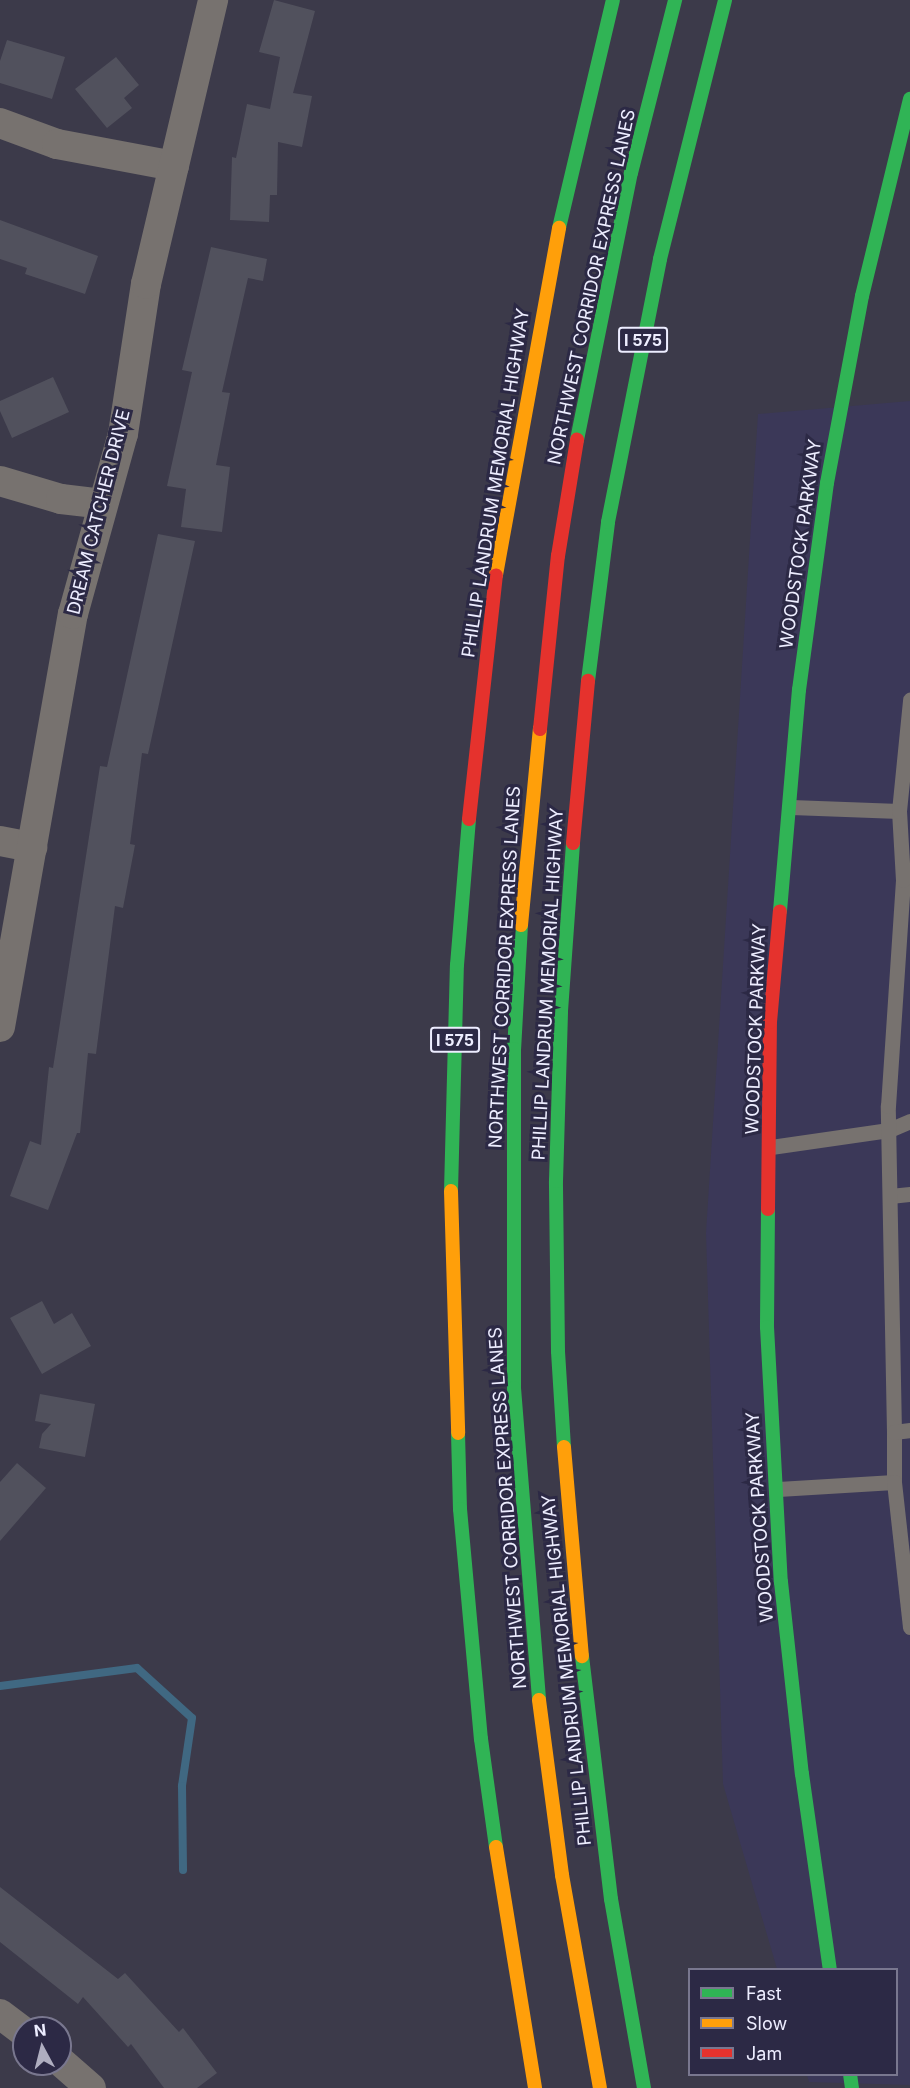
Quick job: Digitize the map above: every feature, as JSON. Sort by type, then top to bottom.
[{"type":"main road","name":"PHILLIP LANDRUM MEMORIAL HIGHWAY","points":[[535,2088],[510,1951],[481,1739],[460,1509],[450,1166],[456,989],[472,765],[498,562],[548,276],[613,0]]},
{"type":"main road","name":"NORTHWEST CORRIDOR EXPRESS LANES","points":[[600,2088],[562,1875],[539,1698],[514,1388],[514,1049],[525,863],[558,556],[586,386],[631,173],[675,0]]},
{"type":"main road","name":"PHILLIP LANDRUM MEMORIAL HIGHWAY","points":[[644,2088],[611,1899],[571,1563],[558,1351],[556,1181],[561,1011],[579,757],[609,522],[660,259],[725,0]]},
{"type":"main road","name":"WOODSTOCK PARKWAY","points":[[830,1968],[780,1582],[778,1489],[767,1327],[771,1147],[770,1022],[777,913],[791,807],[799,690],[827,483],[862,296],[910,99]]},
{"type":"street","name":"DREAM CATCHER DRIVE","points":[[0,1027],[72,614],[123,434],[146,284],[213,0]]},
{"type":"street","points":[[0,123],[57,144],[174,166]]},
{"type":"street","points":[[0,480],[61,499],[103,504]]},
{"type":"street","points":[[0,841],[32,847]]},
{"type":"street","points":[[72,2071],[91,2088]]},
{"type":"lane","points":[[910,700],[908,753],[899,811],[907,880],[889,1130],[894,1482],[904,1522],[910,1628]]},
{"type":"lane","points":[[791,807],[899,811]]},
{"type":"lane","points":[[771,1147],[889,1130],[910,1121]]},
{"type":"lane","points":[[890,1196],[910,1194]]},
{"type":"lane","points":[[894,1432],[910,1430]]},
{"type":"lane","points":[[778,1489],[894,1482]]},
{"type":"shaded area","points":[[910,401],[910,2085],[809,2082],[807,2076],[898,2076],[898,1968],[777,1968],[723,1784],[706,1233],[758,414]]},
{"type":"building","points":[[274,0],[315,11],[293,93],[312,96],[302,147],[278,142],[277,195],[270,195],[269,222],[230,220],[232,157],[236,158],[247,104],[270,109],[280,57],[259,52]]},
{"type":"building","points":[[7,40],[65,57],[52,99],[0,83],[0,61]]},
{"type":"building","points":[[116,57],[139,85],[124,98],[132,108],[107,128],[75,89]]},
{"type":"building","points":[[0,220],[98,256],[85,294],[25,274],[27,268],[0,259]]},
{"type":"building","points":[[211,247],[267,259],[263,281],[248,278],[222,392],[230,393],[216,465],[230,467],[222,532],[181,527],[186,489],[167,486],[192,372],[182,370]]},
{"type":"building","points":[[53,377],[69,412],[12,438],[0,411],[0,401]]},
{"type":"building","points":[[158,534],[195,541],[148,754],[142,753],[130,844],[135,845],[123,908],[115,906],[96,1054],[88,1053],[80,1133],[77,1133],[48,1210],[10,1196],[30,1141],[41,1145],[49,1067],[53,1068],[100,766],[107,767]]},
{"type":"building","points":[[42,1301],[54,1324],[72,1313],[91,1346],[42,1374],[10,1318]]},
{"type":"building","points":[[40,1394],[95,1404],[85,1457],[39,1448],[42,1434],[51,1424],[35,1421]]},
{"type":"building","points":[[17,1463],[46,1488],[0,1541],[0,1482]]},
{"type":"building","points":[[0,1887],[118,1979],[125,1973],[179,2032],[183,2028],[217,2073],[197,2088],[164,2088],[131,2044],[128,2047],[83,1997],[78,2004],[0,1942]]},
{"type":"waterway","points":[[0,1686],[137,1668],[192,1718],[182,1786],[183,1870]]},
{"type":"traffic: fast","points":[[559,228],[613,0]]},
{"type":"traffic: fast","points":[[577,440],[631,173],[675,0]]},
{"type":"traffic: fast","points":[[588,681],[608,522],[660,259],[725,0]]},
{"type":"traffic: fast","points":[[780,911],[799,690],[827,483],[862,296],[910,99]]},
{"type":"traffic: fast","points":[[451,1191],[457,965],[469,819]]},
{"type":"traffic: fast","points":[[564,1447],[558,1351],[556,1181],[561,1011],[573,843]]},
{"type":"traffic: fast","points":[[521,925],[514,1049],[514,1388],[539,1700]]},
{"type":"traffic: fast","points":[[768,1209],[767,1327],[781,1582],[802,1774],[830,1968]]},
{"type":"traffic: fast","points":[[458,1433],[460,1509],[481,1739],[496,1847]]},
{"type":"traffic: fast","points":[[582,1656],[611,1899],[644,2088]]},
{"type":"traffic: fast","points":[[850,2076],[852,2088]]},
{"type":"traffic: slow","points":[[496,575],[559,228]]},
{"type":"traffic: slow","points":[[521,925],[540,729]]},
{"type":"traffic: slow","points":[[451,1191],[458,1433]]},
{"type":"traffic: slow","points":[[564,1447],[582,1656]]},
{"type":"traffic: slow","points":[[539,1700],[562,1875],[600,2088]]},
{"type":"traffic: slow","points":[[496,1847],[535,2088]]},
{"type":"traffic: jam","points":[[540,729],[558,556],[577,440]]},
{"type":"traffic: jam","points":[[469,819],[496,575]]},
{"type":"traffic: jam","points":[[573,843],[588,681]]},
{"type":"traffic: jam","points":[[768,1209],[770,1022],[780,911]]}]
